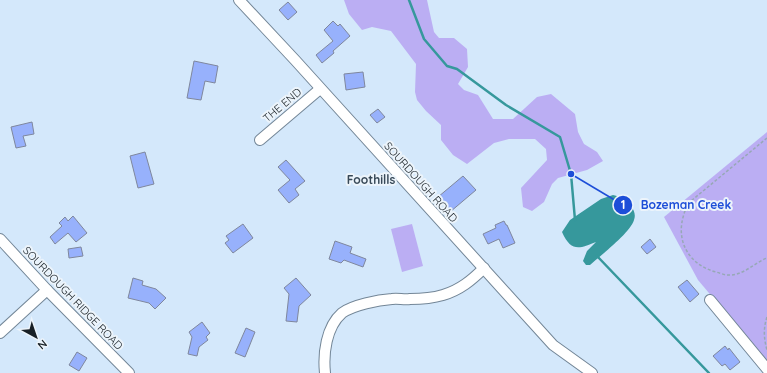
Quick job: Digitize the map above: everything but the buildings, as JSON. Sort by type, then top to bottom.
[{"type":"street","name":"SOURDOUGH ROAD","points":[[239,0],[553,345],[592,373]]},
{"type":"street","name":"THE END","points":[[260,140],[320,89]]},
{"type":"street","name":"SOURDOUGH RIDGE ROAD","points":[[0,239],[47,290],[129,373]]},
{"type":"street","points":[[325,373],[324,361],[326,344],[332,326],[342,313],[358,306],[375,302],[393,299],[410,300],[428,298],[445,294],[461,288],[484,268]]},
{"type":"street","points":[[0,333],[47,290]]},
{"type":"street","points":[[710,300],[767,369]]},
{"type":"path","points":[[767,138],[691,200],[684,213],[681,227],[682,241],[693,261],[706,270],[729,276],[746,271],[767,258]]},
{"type":"path","points":[[767,317],[764,327],[764,339],[767,350]]},
{"type":"shaded area","points":[[344,0],[427,0],[434,32],[439,38],[454,38],[467,49],[468,67],[458,84],[464,90],[478,95],[493,119],[513,119],[537,97],[551,94],[575,114],[578,132],[584,144],[597,152],[603,161],[587,170],[558,178],[552,184],[544,202],[532,211],[523,207],[521,188],[547,160],[546,149],[535,139],[509,139],[494,143],[467,164],[453,155],[441,140],[441,125],[417,100],[415,92],[416,64],[391,31],[372,27],[362,30],[349,14]]},
{"type":"shaded area","points":[[767,132],[767,362],[698,280],[664,217]]},
{"type":"shaded area","points":[[613,195],[628,201],[634,211],[634,220],[627,231],[615,244],[590,265],[586,265],[583,261],[587,251],[596,242],[580,247],[572,246],[562,232],[570,220],[601,199]]},
{"type":"shaded area","points":[[412,224],[423,266],[402,272],[391,229]]},
{"type":"waterway","points":[[409,0],[424,39],[447,66],[457,69],[506,105],[560,137],[571,174],[575,220]]},
{"type":"waterway","points":[[597,256],[709,373]]},
{"type":"place","name":"Bozeman Creek","points":[[571,174]]},
{"type":"district","name":"Foothills","points":[[371,179]]}]
